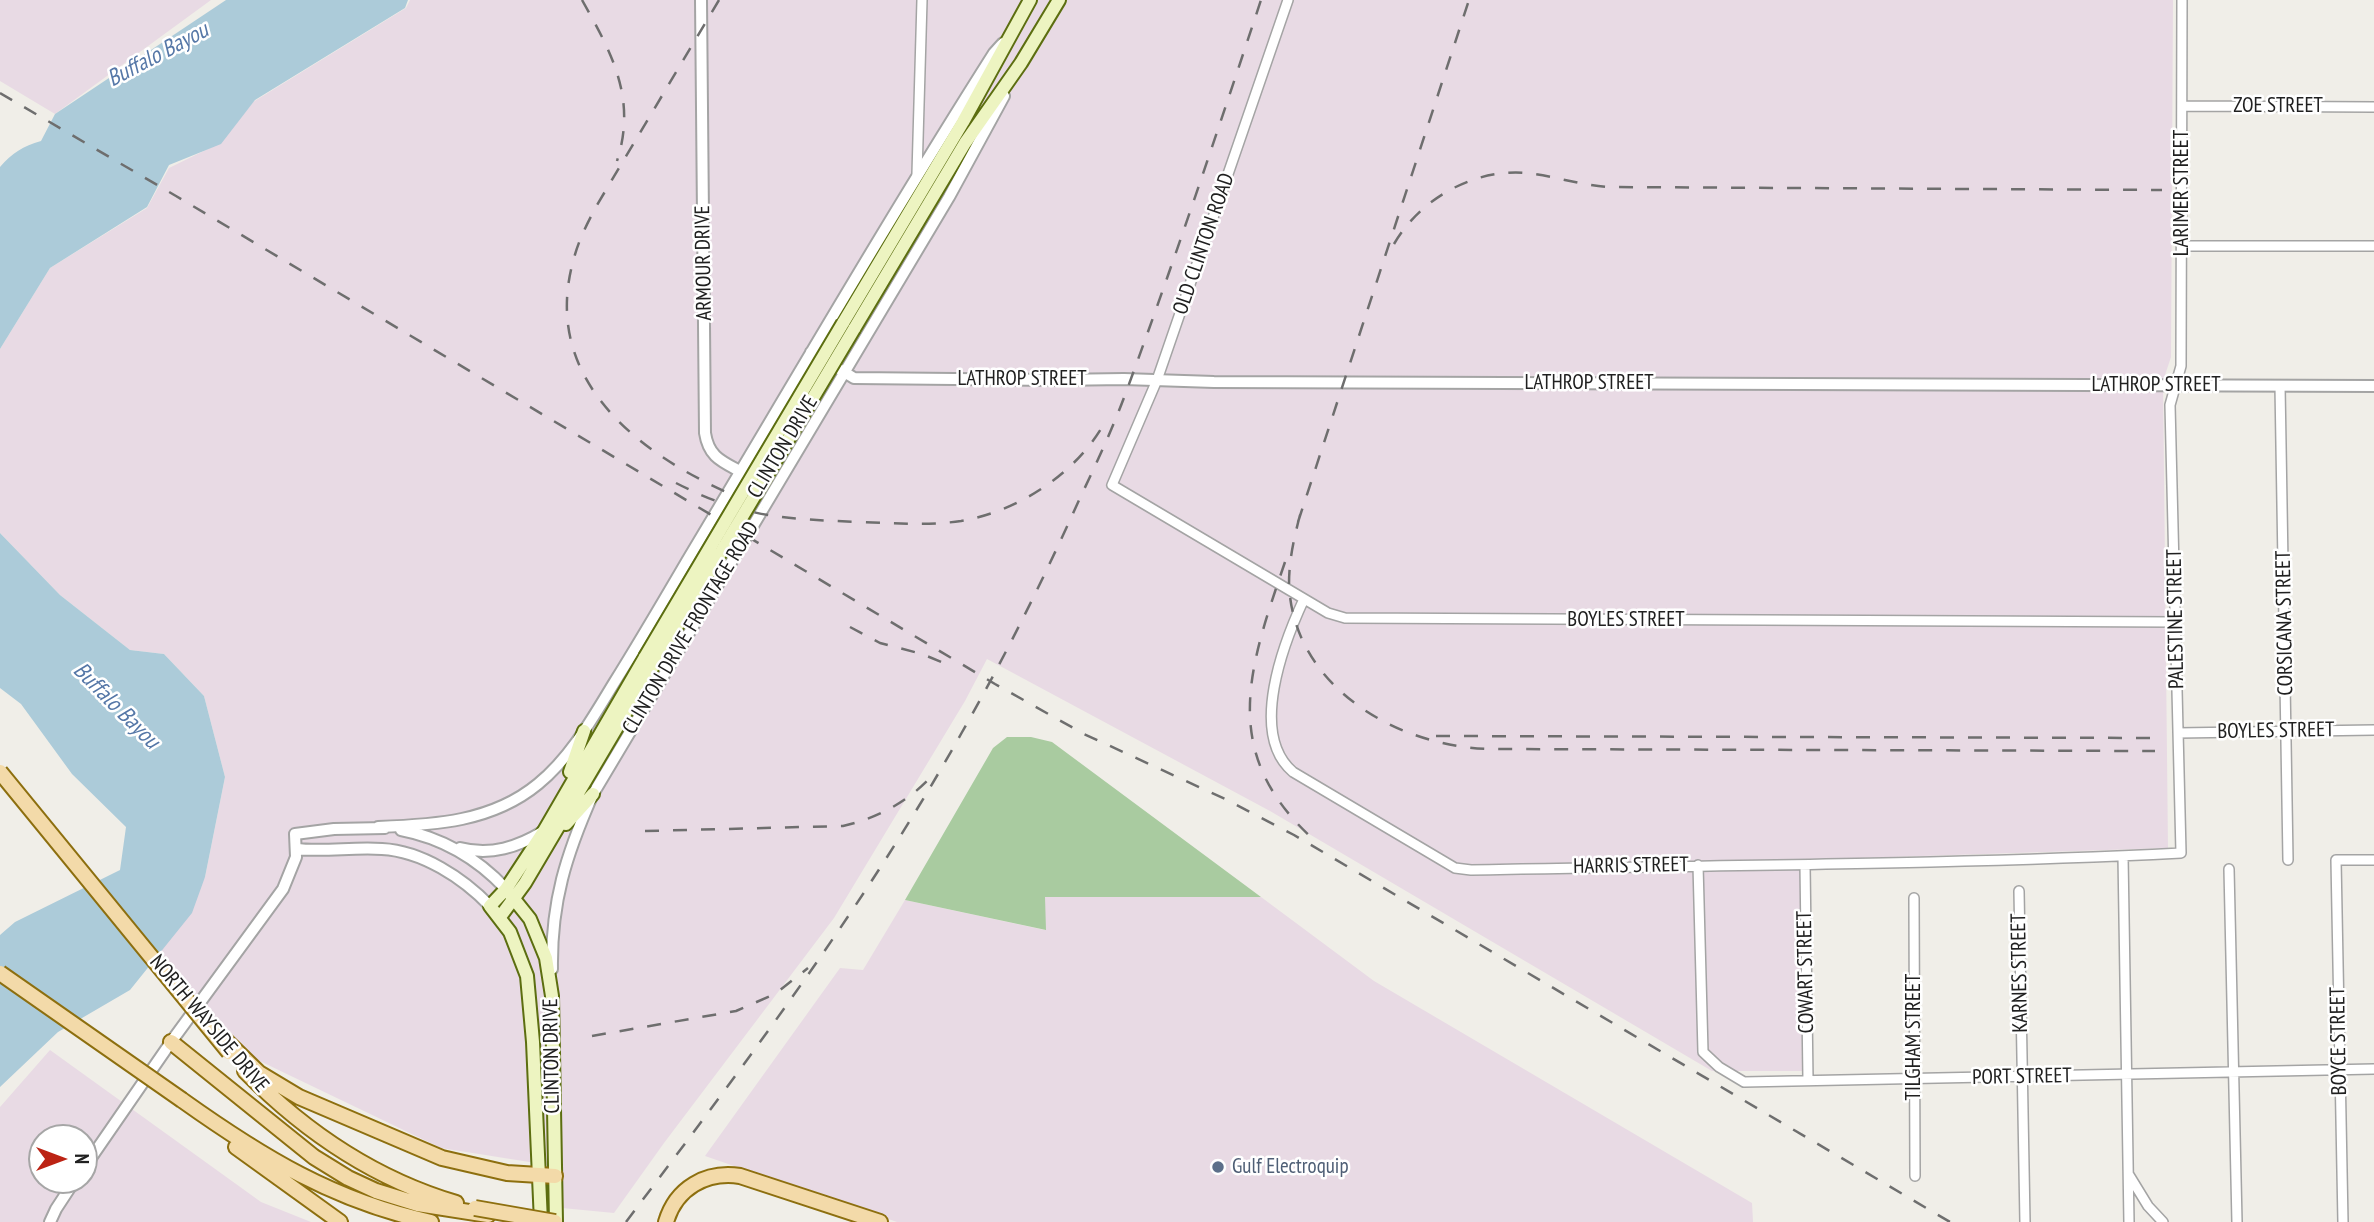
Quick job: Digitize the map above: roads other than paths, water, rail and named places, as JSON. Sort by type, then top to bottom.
[{"type":"main road","name":"CLINTON DRIVE","points":[[849,326],[1030,0]]},
{"type":"main road","name":"CLINTON DRIVE","points":[[500,917],[556,808],[650,660],[849,326],[965,143],[1021,63],[1059,0]]},
{"type":"main road","name":"CLINTON DRIVE","points":[[538,1221],[539,1176],[532,1015],[527,976],[510,932],[490,906],[510,894],[545,849],[650,660]]},
{"type":"main road","points":[[556,808],[584,731]]},
{"type":"main road","name":"NORTH WAYSIDE DRIVE","points":[[0,772],[201,1017],[272,1097],[329,1143],[403,1184],[475,1211],[555,1222]]},
{"type":"main road","points":[[545,849],[593,794]]},
{"type":"main road","name":"CLINTON DRIVE","points":[[510,894],[539,938],[547,958],[552,996],[555,1222]]},
{"type":"main road","points":[[0,972],[183,1100],[251,1159],[340,1222]]},
{"type":"main road","points":[[532,1015],[552,1015]]},
{"type":"main road","points":[[171,1042],[314,1157],[348,1178],[403,1200],[475,1211]]},
{"type":"main road","points":[[232,1051],[270,1081],[307,1101],[456,1163],[498,1172],[555,1175]]},
{"type":"main road","points":[[200,1113],[299,1176],[359,1201],[431,1222]]},
{"type":"main road","points":[[538,1150],[555,1150]]},
{"type":"main road","points":[[666,1222],[674,1204],[690,1186],[710,1176],[720,1175],[740,1176],[880,1222]]},
{"type":"street","name":"ARMOUR DRIVE","points":[[701,0],[707,447],[713,456],[773,491]]},
{"type":"street","points":[[917,174],[922,0]]},
{"type":"street","name":"OLD CLINTON ROAD","points":[[1112,485],[1157,380],[1288,0]]},
{"type":"street","name":"LARIMER STREET","points":[[2175,385],[2181,366],[2182,0]]},
{"type":"street","name":"CLINTON DRIVE FRONTAGE ROAD","points":[[378,827],[468,819],[493,810],[536,786],[554,770],[584,731],[917,174],[994,53],[1009,36]]},
{"type":"street","name":"CLINTON DRIVE FRONTAGE ROAD","points":[[552,996],[551,948],[560,884],[571,845],[593,794],[949,197],[1021,63]]},
{"type":"street","name":"ZOE STREET","points":[[2182,106],[2374,107]]},
{"type":"street","points":[[2183,246],[2374,246]]},
{"type":"street","name":"LATHROP STREET","points":[[811,352],[854,377],[2374,386]]},
{"type":"street","name":"PALESTINE STREET","points":[[2175,385],[2170,405],[2181,853]]},
{"type":"street","name":"CORSICANA STREET","points":[[2280,386],[2288,860]]},
{"type":"street","name":"BOYLES STREET","points":[[1112,485],[1328,613],[1353,618],[2175,622]]},
{"type":"street","name":"HARRIS STREET","points":[[1304,599],[1283,651],[1273,699],[1273,724],[1282,761],[1293,772],[1455,868],[1471,870],[1805,865],[2181,853]]},
{"type":"street","name":"BOYLES STREET","points":[[2178,733],[2374,730]]},
{"type":"street","points":[[98,1148],[171,1042],[283,889],[294,863],[295,834],[378,827],[405,831],[450,846],[489,851],[509,848],[544,831]]},
{"type":"street","points":[[450,846],[473,859],[510,894]]},
{"type":"street","points":[[296,849],[386,849],[404,854],[436,864],[460,879],[490,906]]},
{"type":"street","points":[[2123,856],[2129,1222]]},
{"type":"street","name":"BOYCE STREET","points":[[2343,1222],[2336,860],[2374,860]]},
{"type":"street","name":"PORT STREET","points":[[1698,865],[1703,1052],[1719,1068],[1744,1082],[2374,1069]]},
{"type":"street","name":"COWART STREET","points":[[1805,865],[1808,1080]]},
{"type":"street","points":[[2230,869],[2237,1222]]},
{"type":"street","name":"KARNES STREET","points":[[2018,891],[2025,1222]]},
{"type":"street","name":"TILGHAM STREET","points":[[1914,898],[1915,1176]]},
{"type":"street","points":[[2129,1174],[2148,1206],[2163,1222]]},
{"type":"street","points":[[50,1222],[66,1194]]},
{"type":"water","name":"Buffalo Bayou","points":[[226,0],[408,0],[405,8],[255,100],[221,144],[169,165],[147,207],[50,268],[0,349],[0,167],[18,151],[41,141],[55,114]]},
{"type":"water","name":"Buffalo Bayou","points":[[0,533],[60,595],[130,650],[164,654],[204,696],[225,777],[205,877],[192,913],[130,990],[58,1032],[0,1087],[0,935],[15,922],[120,870],[126,827],[72,774],[21,704],[0,688]]},
{"type":"railway","points":[[582,0],[612,58],[623,97],[624,117],[617,161]]},
{"type":"railway","points":[[719,0],[587,224],[574,258],[567,305],[573,347],[589,384],[614,417],[647,446],[683,470],[763,507]]},
{"type":"railway","points":[[626,1222],[759,1044],[844,923],[924,798],[1008,647],[1098,460],[1120,408],[1178,248],[1261,0]]},
{"type":"railway","points":[[1298,522],[1469,0]]},
{"type":"railway","points":[[0,93],[995,684],[1084,734],[1225,799],[1294,835],[1950,1222]]},
{"type":"railway","points":[[1394,244],[1418,213],[1434,200],[1468,181],[1507,173],[1537,174],[1607,187],[2162,190]]},
{"type":"railway","points":[[676,483],[700,495],[744,510],[787,518],[910,524],[961,521],[1004,508],[1044,487],[1079,458],[1105,422]]},
{"type":"railway","points":[[1300,515],[1292,549],[1289,584],[1295,621],[1309,653],[1330,681],[1356,704],[1387,723],[1420,737],[1455,746],[1490,749],[2155,751]]},
{"type":"railway","points":[[1285,562],[1253,673],[1250,708],[1253,741],[1263,774],[1283,806],[1313,839]]},
{"type":"railway","points":[[850,627],[880,643],[944,663]]},
{"type":"railway","points":[[1436,736],[2154,738]]},
{"type":"railway","points":[[645,831],[843,826],[889,809],[929,779]]},
{"type":"railway","points":[[592,1036],[736,1011],[775,994],[808,968]]},
{"type":"place","name":"Gulf Electroquip","points":[[1218,1167]]}]
